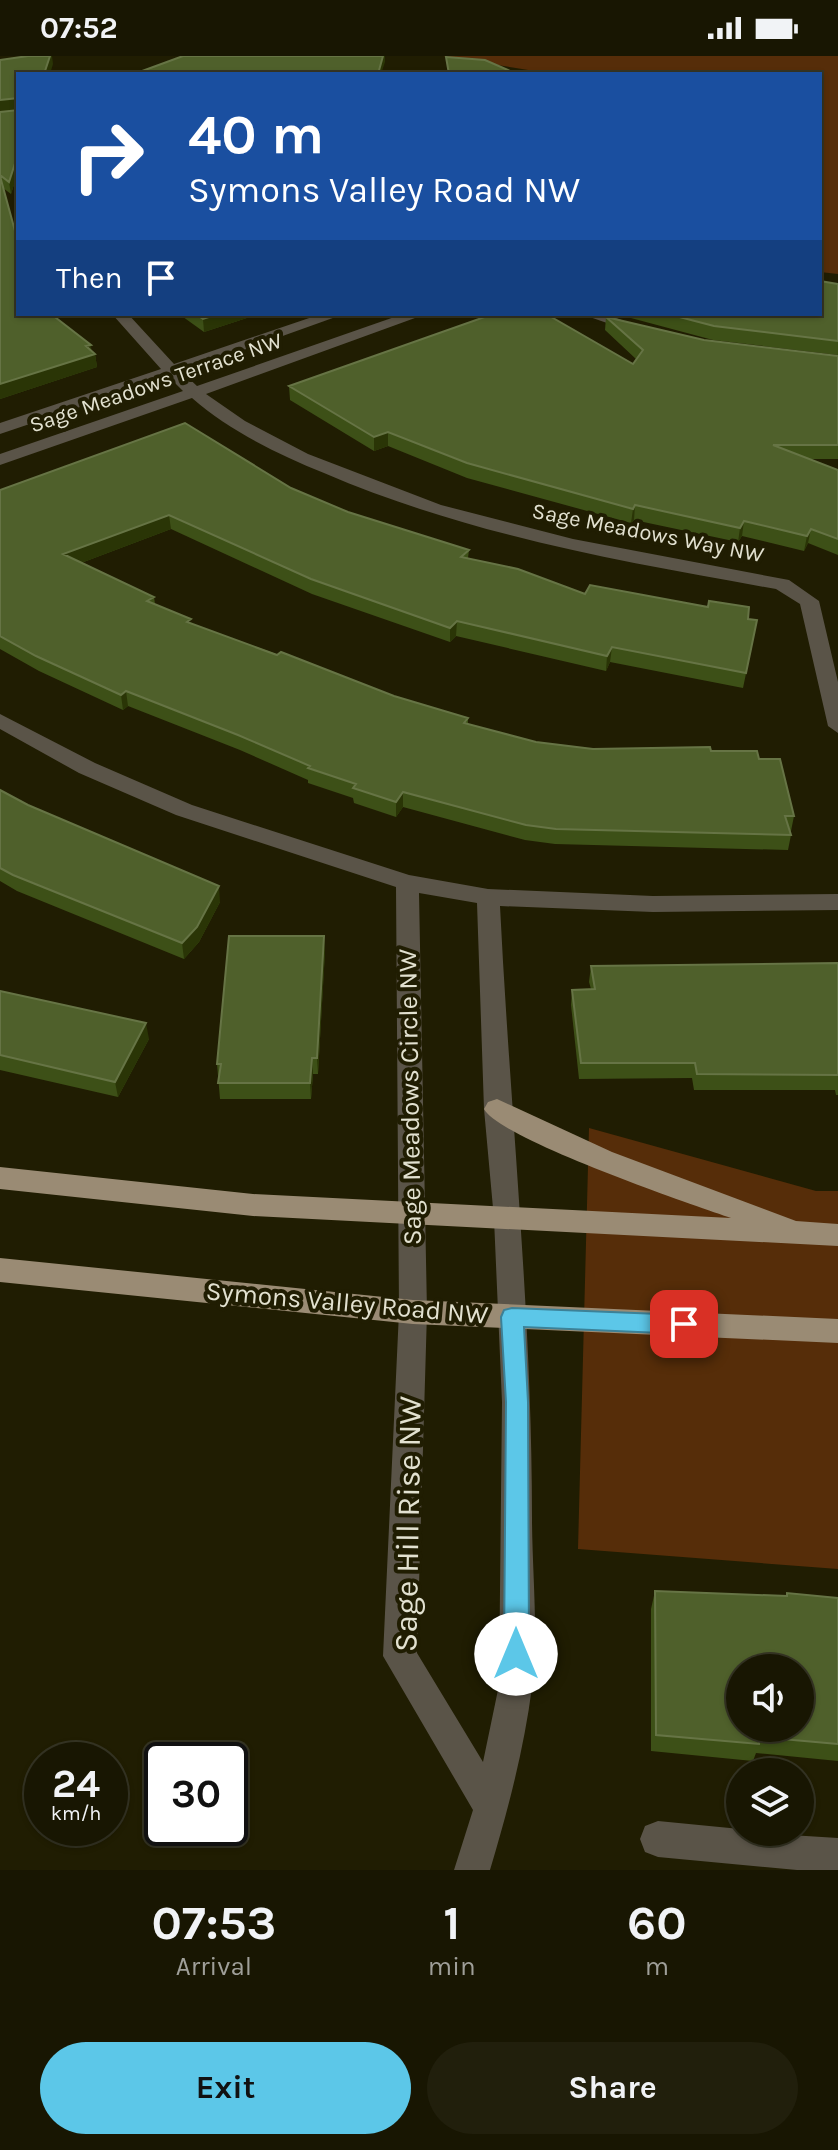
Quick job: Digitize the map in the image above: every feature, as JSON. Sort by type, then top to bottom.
[{"type":"main road","points":[[497,1109],[540,1132],[631,1171],[810,1235]]},
{"type":"main road","points":[[0,1178],[253,1205],[838,1235]]},
{"type":"main road","name":"Symons Valley Road NW","points":[[0,1270],[413,1312],[838,1331]]},
{"type":"street","name":"Sage Meadows Way NW","points":[[122,316],[174,372],[238,424],[343,474],[439,509],[571,547],[782,584],[809,601],[838,726]]},
{"type":"street","name":"Sage Meadows Terrace NW","points":[[0,429],[330,316]]},
{"type":"street","name":"Sage Meadows Terrace NW","points":[[0,460],[198,394],[412,316]]},
{"type":"street","points":[[596,316],[656,333]]},
{"type":"street","points":[[0,720],[87,768],[184,810],[407,883],[488,897],[653,904],[838,902]]},
{"type":"street","name":"Sage Meadows Circle NW","points":[[407,883],[413,1312]]},
{"type":"street","points":[[472,1870],[491,1808],[516,1685],[517,1402],[508,1219],[497,1109],[488,897]]},
{"type":"street","name":"Sage Hill Rise NW","points":[[413,1312],[400,1656],[491,1808]]},
{"type":"street","points":[[658,1839],[838,1856]]},
{"type":"shaded area","points":[[443,56],[838,56],[838,274],[822,272],[822,72],[541,72]]},
{"type":"shaded area","points":[[589,1128],[816,1191],[838,1191],[838,1569],[578,1549]]},
{"type":"building","points":[[50,56],[45,72],[16,72],[16,98],[0,100],[0,60]]},
{"type":"building","points":[[183,56],[383,56],[379,72],[139,72]]},
{"type":"building","points":[[446,57],[485,60],[512,72],[449,72]]},
{"type":"building","points":[[16,110],[16,160],[9,182],[0,175],[0,112]]},
{"type":"building","points":[[0,176],[16,235],[16,316],[54,316],[91,345],[86,346],[95,354],[0,384]]},
{"type":"building","points":[[822,281],[838,284],[838,341],[714,326],[676,316],[822,316]]},
{"type":"building","points":[[487,316],[549,316],[633,364],[643,350],[606,317],[704,340],[838,356],[838,445],[773,445],[838,470],[838,539],[811,529],[807,536],[744,521],[740,528],[635,505],[633,509],[467,463],[388,432],[374,437],[289,386]]},
{"type":"building","points":[[185,423],[291,488],[348,512],[469,550],[461,557],[518,569],[585,594],[590,585],[708,607],[709,601],[749,607],[748,619],[757,620],[746,673],[612,647],[607,656],[457,621],[450,628],[311,579],[169,515],[63,554],[154,597],[147,601],[191,619],[187,622],[277,655],[281,652],[394,696],[468,718],[464,723],[536,742],[593,749],[710,747],[711,751],[757,751],[759,759],[780,759],[794,816],[785,816],[791,835],[556,829],[526,825],[403,792],[396,802],[353,788],[356,784],[308,768],[310,766],[238,735],[126,691],[121,695],[0,636],[0,490]]},
{"type":"building","points":[[0,790],[28,805],[219,886],[197,927],[182,943],[0,868]]},
{"type":"building","points":[[229,936],[324,936],[317,1058],[312,1058],[310,1083],[218,1083],[221,1064],[217,1064]]},
{"type":"building","points":[[838,963],[838,1075],[697,1074],[695,1063],[581,1063],[572,990],[595,989],[591,966]]},
{"type":"building","points":[[0,991],[146,1023],[115,1082],[0,1055]]},
{"type":"building","points":[[655,1591],[787,1596],[787,1593],[838,1598],[838,1744],[814,1742],[814,1654],[726,1654],[726,1741],[656,1735]]},
{"type":"route","points":[[516,1654],[517,1402],[512,1317],[684,1324]]}]
